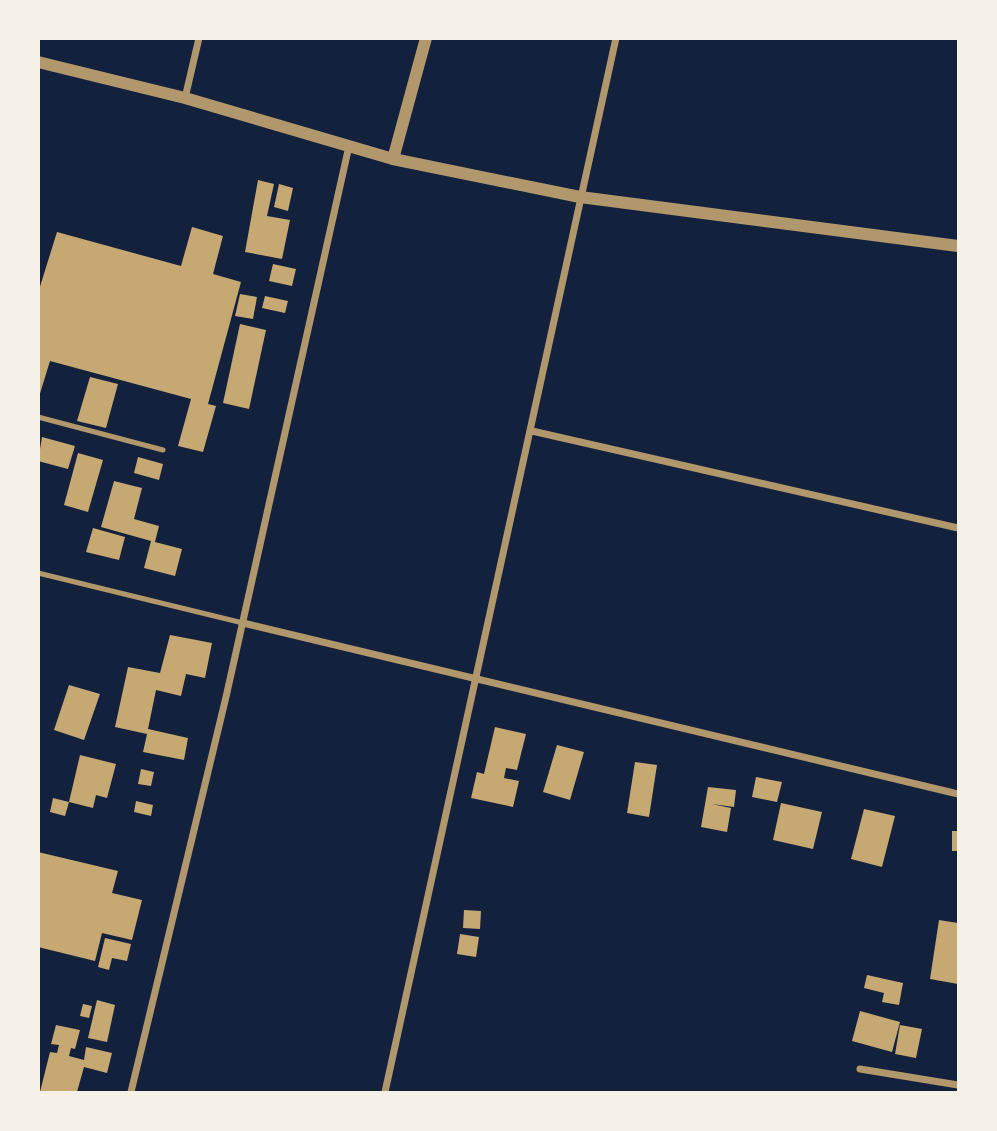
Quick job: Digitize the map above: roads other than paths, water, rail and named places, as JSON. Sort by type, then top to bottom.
[{"type":"street","points":[[185,98],[199,38]]},
{"type":"street","points":[[393,159],[426,38]]},
{"type":"street","points":[[385,1093],[616,38]]},
{"type":"street","points":[[38,62],[185,98],[393,159],[580,197],[958,246]]},
{"type":"street","points":[[131,1093],[243,623],[349,146]]},
{"type":"street","points":[[532,431],[958,528]]},
{"type":"street","points":[[243,623],[478,677],[958,794]]},
{"type":"street","points":[[860,1069],[958,1085]]},
{"type":"lane","points":[[38,417],[163,450]]},
{"type":"lane","points":[[38,572],[243,623]]}]
